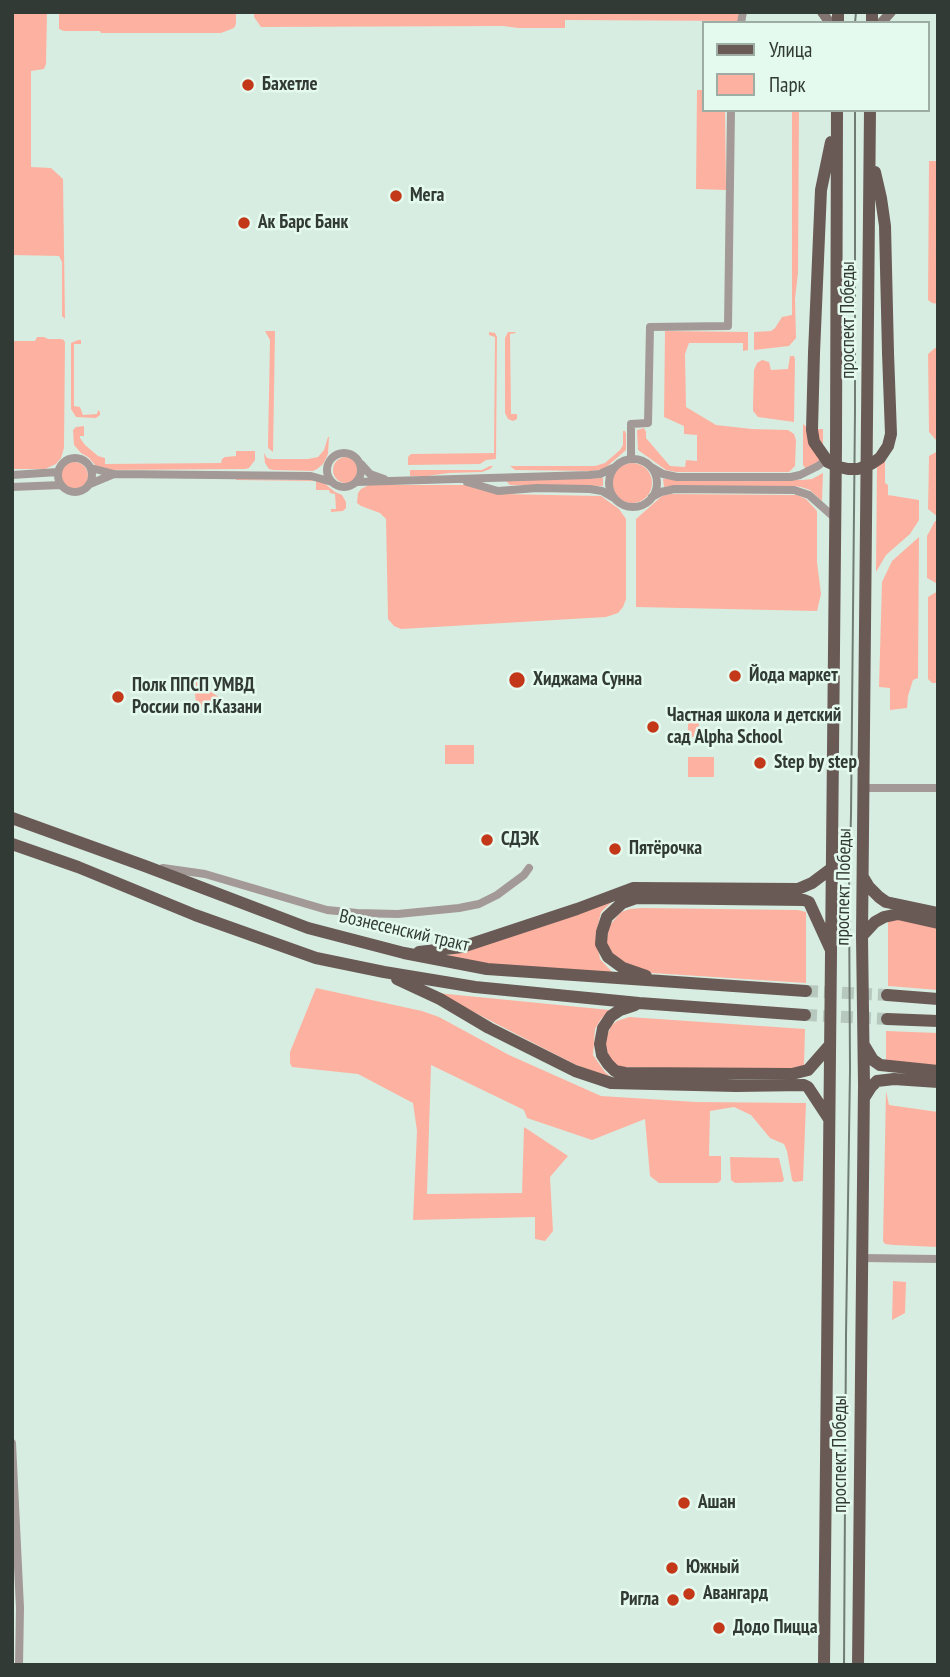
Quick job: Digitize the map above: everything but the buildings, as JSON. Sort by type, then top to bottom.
[{"type":"main road","name":"проспект Победы","points":[[858,1665],[870,112]]},
{"type":"main road","name":"проспект Победы","points":[[824,1665],[836,519],[837,114]]},
{"type":"main road","points":[[837,114],[821,190],[812,430],[814,442],[828,462],[848,469],[858,469],[880,458],[888,446],[891,434],[885,226],[870,133]]},
{"type":"main road","name":"Вознесенский тракт","points":[[12,818],[308,929],[404,954],[486,969],[806,991]]},
{"type":"main road","name":"Вознесенский тракт","points":[[12,844],[195,915],[316,958],[475,987],[805,1015]]},
{"type":"main road","points":[[404,954],[462,947],[633,888],[798,889],[812,883],[832,868]]},
{"type":"main road","points":[[863,877],[869,887],[887,902],[938,913]]},
{"type":"main road","points":[[660,981],[623,968],[608,957],[603,949],[602,932],[607,917],[622,903],[636,898],[804,900],[809,902],[831,952]]},
{"type":"main road","points":[[862,936],[875,922],[898,914],[938,923]]},
{"type":"main road","points":[[384,972],[575,1072],[611,1083],[804,1085],[829,1119]]},
{"type":"main road","points":[[887,995],[938,999]]},
{"type":"main road","points":[[639,1003],[611,1016],[603,1028],[600,1044],[602,1055],[615,1071],[792,1074],[808,1070],[830,1046]]},
{"type":"main road","points":[[887,1019],[938,1021]]},
{"type":"main road","points":[[864,1044],[873,1060],[880,1065],[938,1071]]},
{"type":"main road","points":[[863,1098],[877,1081],[894,1079],[938,1082]]},
{"type":"street","points":[[631,458],[631,424],[648,424],[650,327],[728,326],[731,112]]},
{"type":"street","points":[[332,482],[327,467],[332,457],[344,452],[355,456],[370,474],[387,480]]},
{"type":"street","points":[[91,468],[114,474],[312,476],[345,487],[357,482],[387,480],[600,474],[631,458],[645,462],[663,474],[677,477],[791,477],[818,466],[836,452]]},
{"type":"street","points":[[90,484],[91,468],[84,460],[74,457],[64,461],[58,472],[59,481],[65,489],[76,492],[114,474]]},
{"type":"street","points":[[357,482],[362,474],[361,464]]},
{"type":"street","points":[[312,476],[327,467]]},
{"type":"street","points":[[651,467],[657,482],[652,498]]},
{"type":"street","points":[[613,468],[608,483],[614,498]]},
{"type":"street","points":[[12,475],[58,472]]},
{"type":"street","points":[[498,477],[505,486],[514,491]]},
{"type":"street","points":[[461,480],[498,491],[537,488],[590,489],[602,491],[622,504],[633,507],[646,503],[661,492],[674,489],[793,490],[809,495],[836,519]]},
{"type":"street","points":[[12,488],[61,485]]},
{"type":"street","points":[[864,788],[938,788]]},
{"type":"street","points":[[12,850],[38,853]]},
{"type":"street","points":[[145,866],[205,874],[327,909],[398,914],[479,904],[497,895],[524,875],[529,868]]},
{"type":"street","points":[[862,1258],[938,1259]]},
{"type":"street","points":[[12,1443],[19,1665]]},
{"type":"green space","points":[[12,12],[47,12],[46,64],[44,69],[31,71],[31,167],[51,168],[63,179],[65,319],[62,316],[62,262],[59,256],[12,255]]},
{"type":"green space","points":[[59,12],[236,12],[236,24],[234,28],[221,33],[64,31],[59,29]]},
{"type":"green space","points":[[254,12],[739,12],[741,17],[740,21],[565,20],[565,28],[261,27],[254,17]]},
{"type":"green space","points":[[697,90],[702,90],[702,112],[725,112],[726,190],[696,189]]},
{"type":"green space","points":[[792,112],[799,112],[796,338],[789,346],[754,350],[754,332],[771,331],[782,317],[792,315]]},
{"type":"green space","points":[[929,161],[938,161],[938,304],[928,300]]},
{"type":"green space","points":[[265,331],[275,331],[273,452],[268,448],[270,340]]},
{"type":"green space","points":[[665,331],[748,332],[748,350],[743,351],[743,343],[689,343],[685,354],[686,407],[716,425],[788,430],[794,434],[796,440],[795,466],[789,472],[676,472],[666,470],[638,450],[637,430],[644,428],[646,438],[670,466],[685,467],[686,460],[697,461],[697,435],[684,434],[684,426],[664,417]]},
{"type":"green space","points":[[489,332],[495,333],[497,337],[496,459],[480,464],[408,465],[408,457],[411,454],[494,453],[495,337],[489,335]]},
{"type":"green space","points":[[508,332],[516,333],[510,334],[511,414],[517,414],[517,419],[513,421],[508,419],[505,413],[505,338]]},
{"type":"green space","points":[[37,337],[61,339],[65,343],[64,448],[56,464],[45,469],[12,469],[12,341],[35,341]]},
{"type":"green space","points":[[81,340],[81,344],[74,344],[74,406],[80,407],[83,415],[97,414],[98,410],[100,415],[96,418],[76,417],[71,409],[71,343]]},
{"type":"green space","points":[[938,348],[938,440],[929,432],[928,354]]},
{"type":"green space","points":[[790,356],[795,359],[794,422],[758,417],[753,411],[754,370],[757,363],[762,360],[769,362],[771,370],[788,369]]},
{"type":"green space","points":[[803,424],[809,429],[823,429],[821,458],[806,469],[803,465]]},
{"type":"green space","points":[[84,426],[84,436],[80,438],[98,456],[105,458],[105,464],[221,463],[225,457],[236,456],[236,451],[255,451],[255,460],[245,469],[103,470],[74,445],[73,430]]},
{"type":"green space","points":[[623,431],[626,434],[626,450],[604,469],[515,470],[510,466],[595,466],[605,463],[623,445]]},
{"type":"green space","points":[[328,437],[328,454],[323,464],[313,471],[273,470],[265,463],[264,453],[271,459],[318,457],[324,450]]},
{"type":"green space","points":[[938,451],[938,517],[928,509],[929,456]]},
{"type":"green space","points":[[346,457],[355,461],[359,470],[355,479],[346,483],[337,479],[333,470],[337,461]]},
{"type":"green space","points":[[885,457],[888,495],[919,500],[919,520],[910,534],[886,555],[876,572],[877,465]]},
{"type":"green space","points":[[74,462],[84,466],[88,476],[84,486],[74,490],[64,486],[60,476],[64,466]]},
{"type":"green space","points":[[632,463],[646,469],[652,483],[646,497],[632,503],[618,497],[612,483],[618,469]]},
{"type":"green space","points":[[493,466],[482,472],[410,476],[410,470],[482,470]]},
{"type":"green space","points":[[823,473],[822,501],[810,490],[801,487],[664,487],[663,479],[802,480],[812,479]]},
{"type":"green space","points":[[603,478],[603,486],[510,485],[505,480]]},
{"type":"green space","points":[[236,479],[316,480],[342,495],[346,508],[343,511],[331,512],[331,509],[336,509],[335,494],[329,490],[316,490],[316,481]]},
{"type":"green space","points":[[369,485],[471,485],[503,494],[601,496],[619,509],[626,519],[626,599],[623,607],[618,613],[606,617],[401,629],[394,626],[388,619],[386,519],[380,513],[357,503],[358,493]]},
{"type":"green space","points":[[797,495],[806,499],[817,511],[817,562],[821,594],[817,611],[636,607],[636,519],[662,496]]},
{"type":"green space","points":[[935,521],[938,521],[936,583],[927,578],[927,536]]},
{"type":"green space","points":[[919,537],[918,678],[913,680],[907,708],[890,710],[890,688],[879,687],[882,582],[892,561]]},
{"type":"green space","points":[[938,591],[938,683],[932,683],[928,679],[928,597]]},
{"type":"green space","points":[[199,679],[208,682],[211,692],[225,701],[197,712],[194,685]]},
{"type":"green space","points":[[688,709],[699,709],[699,741],[688,737]]},
{"type":"green space","points":[[445,745],[474,745],[474,764],[445,764]]},
{"type":"green space","points":[[688,757],[714,757],[714,777],[688,777]]},
{"type":"green space","points":[[616,898],[601,912],[597,930],[600,959],[613,973],[484,964],[431,956],[471,950]]},
{"type":"green space","points":[[642,908],[806,912],[806,983],[621,971],[606,944],[609,926],[621,912]]},
{"type":"green space","points":[[888,918],[938,926],[938,990],[888,986]]},
{"type":"green space","points":[[316,988],[439,1017],[509,1055],[601,1096],[696,1102],[806,1103],[803,1181],[792,1180],[784,1144],[770,1138],[751,1115],[734,1107],[710,1111],[709,1156],[721,1156],[721,1180],[718,1183],[659,1183],[650,1176],[645,1119],[592,1140],[527,1118],[524,1110],[431,1065],[427,1194],[522,1193],[524,1127],[568,1156],[550,1177],[553,1231],[545,1241],[535,1239],[535,1217],[413,1220],[417,1131],[413,1103],[358,1074],[292,1067],[290,1063],[290,1052]]},
{"type":"green space","points":[[437,993],[610,1010],[595,1029],[593,1055],[613,1079],[574,1064]]},
{"type":"green space","points":[[629,1017],[805,1029],[804,1066],[795,1071],[618,1067],[609,1059],[605,1041],[611,1026]]},
{"type":"green space","points":[[886,1031],[938,1033],[938,1068],[886,1063]]},
{"type":"green space","points":[[886,1091],[889,1105],[938,1112],[938,1247],[894,1245],[885,1244],[883,1241]]},
{"type":"green space","points":[[730,1157],[779,1158],[784,1180],[735,1183],[731,1180]]},
{"type":"green space","points":[[893,1281],[906,1282],[905,1313],[892,1320]]},
{"type":"tunnel","points":[[806,991],[887,995]]},
{"type":"tunnel","points":[[805,1015],[887,1019]]},
{"type":"tram line","points":[[855,21],[856,12]]},
{"type":"tram line","points":[[844,1665],[855,411],[855,112]]},
{"type":"place","name":"Бахетле","points":[[248,85]]},
{"type":"place","name":"Мега","points":[[396,196]]},
{"type":"place","name":"Ак Барс Банк","points":[[244,223]]},
{"type":"place","name":"Йода маркет","points":[[735,676]]},
{"type":"place","name":"Хиджама Сунна","points":[[517,680]]},
{"type":"place","name":"Полк ППСП УМВД России по г.Казани","points":[[118,697]]},
{"type":"place","name":"Частная школа и детский сад Alpha School","points":[[653,727]]},
{"type":"place","name":"Step by step","points":[[760,763]]},
{"type":"place","name":"СДЭК","points":[[487,840]]},
{"type":"place","name":"Пятёрочка","points":[[615,849]]},
{"type":"place","name":"Ашан","points":[[684,1503]]},
{"type":"place","name":"Южный","points":[[672,1568]]},
{"type":"place","name":"Авангард","points":[[689,1594]]},
{"type":"place","name":"Ригла","points":[[673,1600]]},
{"type":"place","name":"Додо Пицца","points":[[719,1628]]}]
